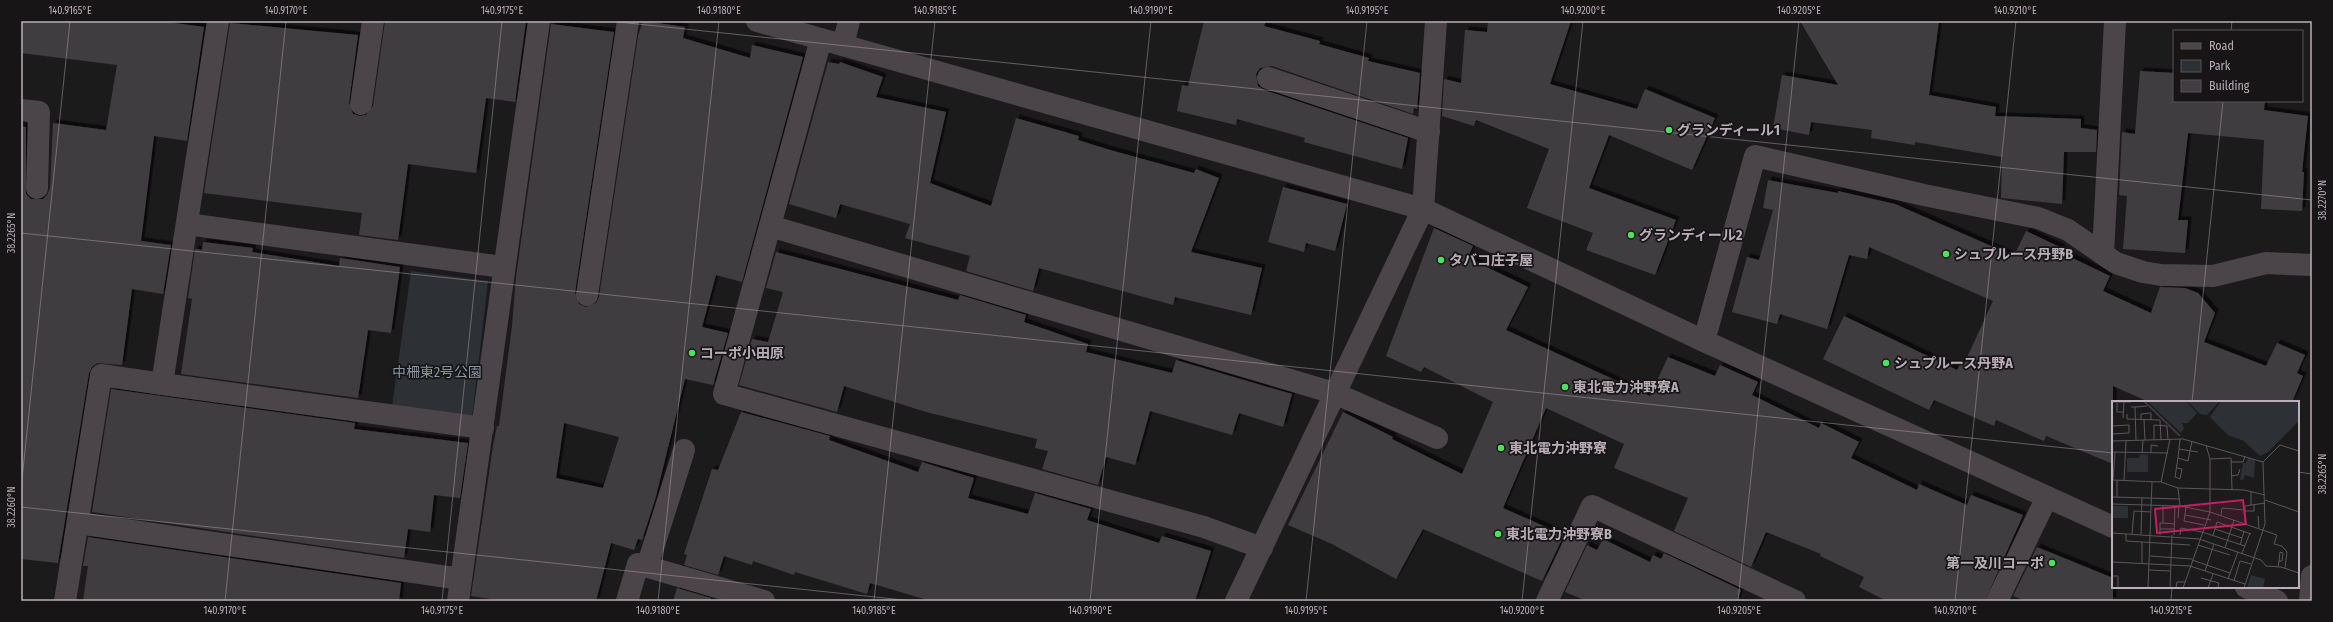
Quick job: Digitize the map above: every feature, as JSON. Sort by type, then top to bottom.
[{"type":"street","points":[[162,384],[218,21]]},
{"type":"street","points":[[362,104],[373,21]]},
{"type":"street","points":[[458,601],[484,428],[503,267],[539,21]]},
{"type":"street","points":[[587,295],[628,21]]},
{"type":"street","points":[[757,21],[1423,209],[1704,340],[2112,526]]},
{"type":"street","points":[[843,45],[849,21]]},
{"type":"street","points":[[1236,601],[1423,209],[1436,21]]},
{"type":"street","points":[[2103,254],[2115,21]]},
{"type":"street","points":[[821,39],[724,394],[1204,527],[1262,548]]},
{"type":"street","points":[[1268,78],[1429,132]]},
{"type":"street","points":[[21,110],[39,112],[37,188]]},
{"type":"street","points":[[1704,340],[1754,156],[1924,195],[2038,218],[2068,230],[2116,263],[2143,272],[2161,275],[2213,276],[2266,263],[2312,265]]},
{"type":"street","points":[[187,224],[503,267]]},
{"type":"street","points":[[770,226],[1334,393],[1436,438]]},
{"type":"street","points":[[65,601],[101,375],[484,428]]},
{"type":"street","points":[[647,567],[684,450]]},
{"type":"street","points":[[1997,601],[2047,496]]},
{"type":"street","points":[[1547,601],[1592,506],[1795,601]]},
{"type":"street","points":[[78,523],[461,579]]},
{"type":"street","points":[[627,601],[638,564],[764,601]]},
{"type":"street","points":[[2310,601],[2312,576]]},
{"type":"street","points":[[2248,588],[2277,601]]},
{"type":"green space","name":"中柵東2号公園","points":[[411,271],[488,281],[472,418],[392,407]]},
{"type":"building","points":[[21,21],[160,21],[204,27],[187,141],[154,136],[141,241],[171,245],[163,294],[132,289],[122,365],[97,363],[92,367],[89,373],[58,563],[21,559],[21,126],[26,127],[26,194],[31,199],[43,199],[47,195],[50,188],[53,123],[106,130],[117,65],[21,53]]},
{"type":"building","points":[[385,21],[526,21],[515,102],[486,98],[476,173],[408,164],[398,240],[359,235],[362,213],[204,193],[230,23],[358,35],[349,103],[353,114],[360,116],[366,115],[373,106]]},
{"type":"building","points":[[643,21],[685,27],[683,38],[750,58],[752,45],[803,57],[742,282],[716,275],[702,327],[728,333],[713,385],[685,379],[655,500],[642,540],[638,539],[634,550],[611,543],[596,601],[504,601],[471,596],[493,446],[497,426],[499,426],[512,326],[516,277],[551,24],[614,32],[575,293],[579,304],[586,307],[596,303],[599,297],[638,36]],"holes":[[[564,423],[619,437],[603,488],[556,478]]]},
{"type":"building","points":[[1204,21],[1266,21],[1264,26],[1320,41],[1319,44],[1369,58],[1368,61],[1420,73],[1417,109],[1414,108],[1413,114],[1272,66],[1260,68],[1256,74],[1258,86],[1264,90],[1408,138],[1402,169],[1304,142],[1305,138],[1237,119],[1236,125],[1177,111],[1182,85],[1188,86]]},
{"type":"building","points":[[1488,21],[1571,21],[1550,84],[1637,109],[1645,89],[1715,118],[1692,170],[1609,135],[1589,188],[1676,220],[1655,275],[1586,250],[1593,233],[1527,208],[1549,149],[1476,120],[1474,126],[1442,116],[1444,79],[1461,83],[1465,30],[1487,32]]},
{"type":"building","points":[[1800,21],[1939,21],[1929,95],[1996,107],[1995,116],[2081,119],[2081,128],[2097,130],[2096,152],[2064,152],[2062,204],[2001,198],[2002,157],[1915,142],[1915,145],[1871,138],[1872,130],[1811,122],[1809,135],[1773,128],[1782,75],[1838,85]]},
{"type":"building","points":[[828,62],[839,64],[840,62],[883,77],[876,97],[946,112],[930,183],[991,206],[1016,118],[1079,136],[1078,140],[1110,150],[1194,173],[1196,169],[1219,178],[1191,252],[1262,268],[1251,315],[1175,297],[1173,305],[1039,268],[1033,291],[966,271],[970,256],[905,238],[910,224],[840,204],[836,218],[789,204]]},
{"type":"building","points":[[2140,71],[2173,73],[2173,102],[2265,102],[2264,110],[2308,116],[2302,172],[2304,172],[2302,211],[2261,209],[2264,140],[2188,133],[2178,220],[2188,220],[2185,253],[2123,249],[2127,196],[2119,195],[2122,132],[2135,134]]},
{"type":"building","points":[[1768,180],[1838,193],[1838,191],[1895,204],[2014,256],[2026,231],[2062,248],[2060,252],[2110,276],[2103,291],[2151,313],[2160,287],[2185,288],[2198,293],[2215,313],[2204,342],[2266,366],[2277,343],[2305,355],[2297,373],[2303,376],[2292,401],[2147,401],[2113,386],[2112,464],[2046,436],[2044,441],[1996,420],[1994,426],[1934,400],[1929,410],[1823,359],[1844,316],[1957,370],[1961,363],[1964,364],[1993,301],[1869,247],[1867,259],[1849,255],[1827,329],[1780,314],[1777,324],[1732,312],[1747,257],[1759,260],[1773,210],[1763,208]]},
{"type":"building","points":[[1283,187],[1347,204],[1335,251],[1306,243],[1304,252],[1268,242]]},
{"type":"building","points":[[1434,228],[1473,246],[1469,255],[1472,256],[1470,259],[1528,287],[1506,330],[1650,396],[1668,357],[1715,376],[1720,365],[1758,382],[1752,395],[1819,428],[1821,423],[1859,442],[1851,458],[1917,490],[1919,484],[1967,505],[1971,495],[2023,515],[1985,601],[1887,601],[1859,587],[1864,577],[1820,556],[1821,554],[1766,532],[1751,567],[1674,531],[1688,498],[1614,468],[1624,444],[1546,408],[1503,508],[1564,535],[1542,581],[1423,529],[1396,579],[1332,544],[1288,525],[1343,412],[1393,437],[1392,439],[1462,474],[1493,402],[1424,367],[1421,372],[1386,356]]},
{"type":"building","points":[[203,242],[253,248],[252,252],[339,266],[340,258],[400,267],[391,333],[368,330],[358,398],[181,374],[192,299],[188,298],[195,249],[202,250]]},
{"type":"building","points":[[776,252],[958,300],[960,295],[1026,315],[1024,322],[1088,344],[1086,352],[1172,373],[1176,360],[1292,394],[1283,427],[1239,413],[1232,435],[1150,411],[1135,465],[1106,457],[1098,485],[1042,469],[1048,451],[1035,448],[1037,439],[926,412],[844,386],[837,412],[739,385],[752,339],[768,342],[783,292],[766,288]]},
{"type":"building","points":[[111,389],[355,423],[354,429],[468,443],[460,498],[434,495],[430,532],[408,529],[404,558],[92,512]]},
{"type":"building","points":[[741,412],[830,436],[829,440],[918,472],[922,462],[974,478],[968,498],[1028,514],[1035,493],[1091,509],[1087,520],[1159,543],[1162,536],[1211,551],[1195,601],[931,601],[870,583],[867,594],[795,572],[794,575],[753,561],[752,565],[724,556],[718,575],[684,565],[687,555],[684,554],[712,469],[718,470]]},
{"type":"building","points":[[88,537],[401,583],[399,601],[83,601],[88,566],[83,566]]},
{"type":"building","points":[[1603,539],[1650,562],[1653,555],[1661,559],[1664,553],[1741,590],[1737,601],[1587,601],[1565,592],[1587,545],[1597,550]]},
{"type":"building","name":"第一及川コーポ","points":[[2037,547],[2112,578],[2113,601],[2026,601],[2013,596]]},
{"type":"building","points":[[677,588],[711,598],[710,601],[673,601]]},
{"type":"place","name":"グランディール1","points":[[1669,130]]},
{"type":"place","name":"グランディール2","points":[[1631,235]]},
{"type":"place","name":"シュプルース丹野B","points":[[1946,254]]},
{"type":"place","name":"タバコ庄子屋","points":[[1441,260]]},
{"type":"place","name":"コーポ小田原","points":[[692,353]]},
{"type":"place","name":"シュプルース丹野A","points":[[1886,363]]},
{"type":"place","name":"東北電力沖野寮A","points":[[1565,387]]},
{"type":"place","name":"東北電力沖野寮","points":[[1501,448]]},
{"type":"place","name":"東北電力沖野寮B","points":[[1498,534]]},
{"type":"place","name":"第一及川コーポ","points":[[2052,563]]}]
